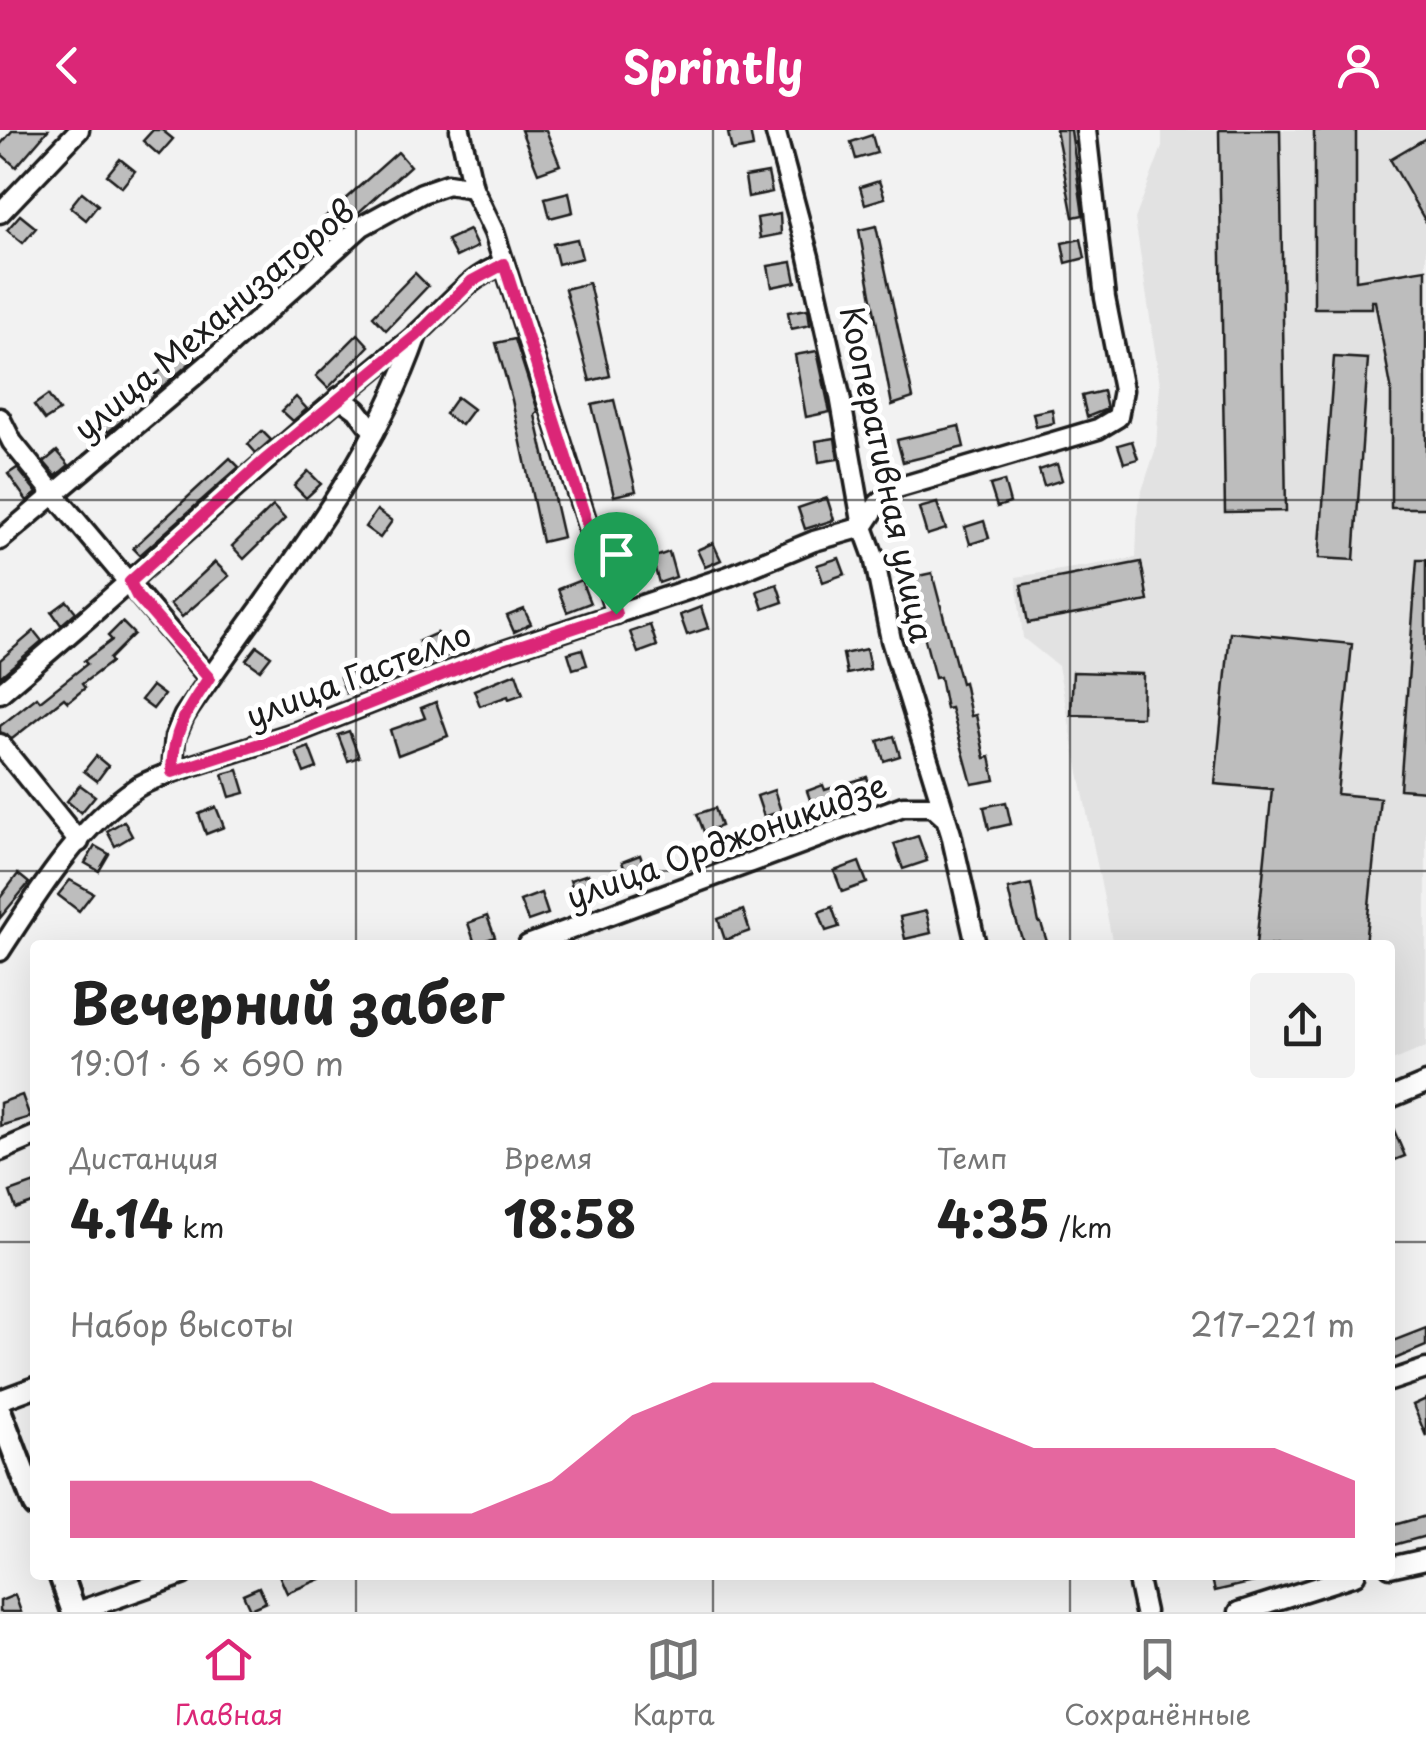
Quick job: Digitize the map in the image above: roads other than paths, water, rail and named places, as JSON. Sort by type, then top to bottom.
[{"type":"main road","points":[[0,1414],[5,1440],[30,1494]]},
{"type":"main road","points":[[63,1580],[76,1612]]},
{"type":"street","points":[[0,213],[79,130]]},
{"type":"street","points":[[460,130],[473,188],[494,232],[616,614]]},
{"type":"street","name":"Кооперативная улица","points":[[775,130],[840,396],[862,528],[874,557],[891,640],[951,834],[975,940]]},
{"type":"street","points":[[862,528],[878,504],[897,488],[1098,429],[1118,417],[1123,390],[1105,298],[1086,130]]},
{"type":"street","name":"улица Механизаторов","points":[[0,540],[213,360],[362,226],[422,192],[448,184],[473,188]]},
{"type":"street","points":[[0,693],[339,397],[417,335],[472,281],[504,264]]},
{"type":"street","points":[[172,772],[175,736],[184,716],[315,526],[374,432],[398,388],[417,335]]},
{"type":"street","points":[[339,397],[357,410],[374,432]]},
{"type":"street","points":[[0,418],[12,442],[209,678]]},
{"type":"street","name":"улица Гастелло","points":[[0,951],[36,894],[80,842],[137,787],[297,732],[495,654],[729,576],[814,541],[862,528]]},
{"type":"street","points":[[0,744],[80,842]]},
{"type":"street","name":"улица Орджоникидзе","points":[[541,940],[903,806],[932,806],[943,816]]},
{"type":"street","points":[[1395,1096],[1426,1084]]},
{"type":"street","points":[[0,1151],[30,1138]]},
{"type":"street","points":[[1395,1379],[1426,1370]]},
{"type":"street","points":[[0,1400],[30,1389]]},
{"type":"street","points":[[1395,1566],[1426,1559]]},
{"type":"street","points":[[76,1612],[168,1580]]},
{"type":"street","points":[[1138,1580],[1146,1612]]},
{"type":"street","points":[[1239,1612],[1339,1580]]}]
